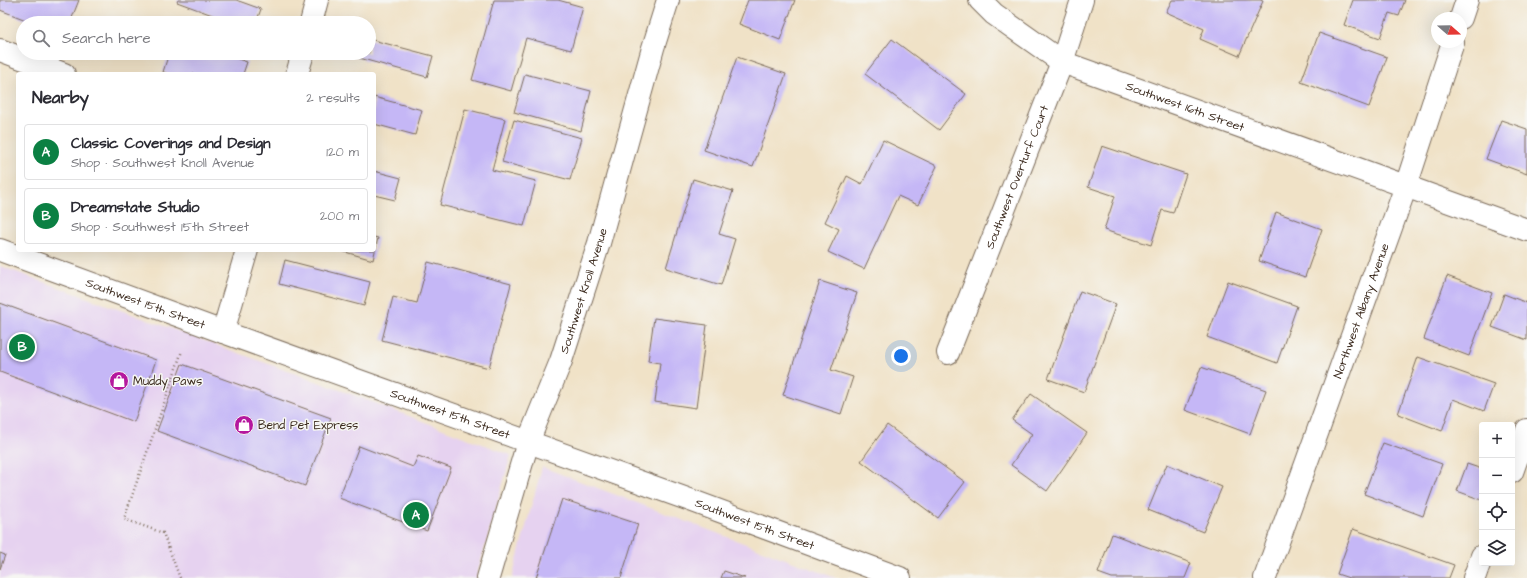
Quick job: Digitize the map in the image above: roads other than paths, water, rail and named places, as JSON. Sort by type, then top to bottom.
[{"type":"street","points":[[313,16],[317,0]]},
{"type":"street","name":"Southwest Knoll Avenue","points":[[488,578],[528,442],[561,361],[597,250],[653,48],[668,0]]},
{"type":"street","name":"Southwest 16th Street","points":[[980,0],[994,14],[1062,62],[1527,230]]},
{"type":"street","name":"Southwest Overturf Court","points":[[948,353],[1062,62],[1082,0]]},
{"type":"street","points":[[1463,12],[1467,0]]},
{"type":"street","name":"Northwest Albany Avenue","points":[[1266,578],[1406,186],[1451,48]]},
{"type":"street","points":[[0,50],[16,56]]},
{"type":"street","points":[[27,60],[59,72]]},
{"type":"street","points":[[298,72],[301,60]]},
{"type":"street","name":"Southwest 15th Street","points":[[0,250],[528,442],[858,571],[900,578]]},
{"type":"street","points":[[223,332],[247,252]]},
{"type":"street","points":[[1515,464],[1527,430]]},
{"type":"street","points":[[1474,578],[1479,564]]},
{"type":"place","name":"Dreamstate Studio","points":[[22,347]]},
{"type":"place","name":"Muddy Paws","points":[[119,381]]},
{"type":"place","name":"Bend Pet Express","points":[[244,425]]},
{"type":"place","name":"Classic Coverings and Design","points":[[416,515]]}]
